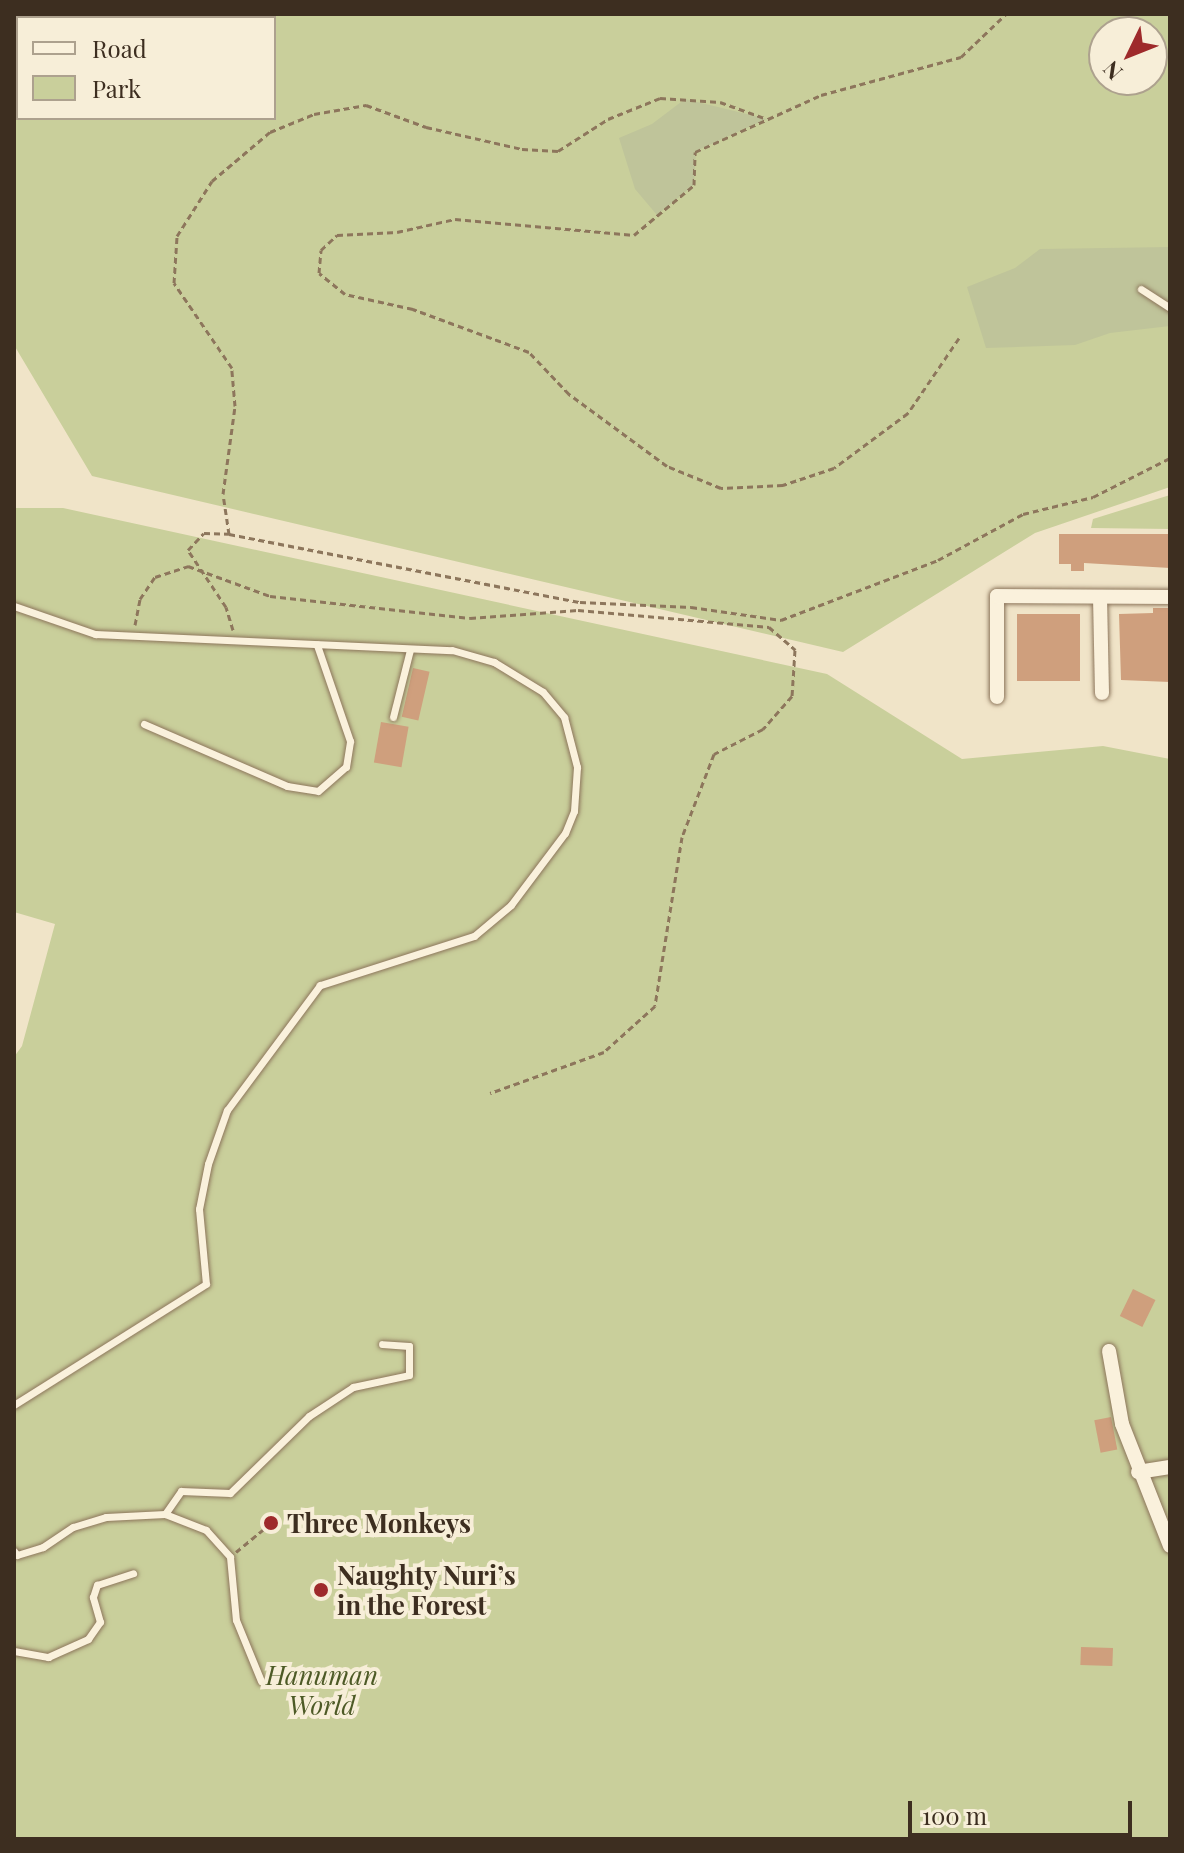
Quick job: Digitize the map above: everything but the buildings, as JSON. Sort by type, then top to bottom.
[{"type":"street","points":[[997,697],[997,596],[1170,597]]},
{"type":"street","points":[[1100,597],[1102,693]]},
{"type":"street","points":[[1109,1351],[1122,1424],[1138,1472],[1170,1546]]},
{"type":"street","points":[[1138,1472],[1170,1467]]},
{"type":"lane","points":[[1141,289],[1170,308]]},
{"type":"lane","points":[[14,606],[95,634],[452,650],[494,662],[543,692],[564,717],[577,767],[574,811],[565,833],[511,905],[474,936],[320,985],[227,1110],[199,1209],[206,1284],[14,1405]]},
{"type":"lane","points":[[144,724],[287,786],[318,791],[346,767],[350,741],[317,645]]},
{"type":"lane","points":[[393,717],[410,650]]},
{"type":"lane","points":[[165,1514],[181,1491],[230,1493],[309,1416],[353,1387],[409,1375],[409,1346],[382,1344]]},
{"type":"lane","points":[[15,1555],[43,1547],[73,1527],[106,1517],[165,1514],[206,1530],[230,1557],[236,1620],[261,1681]]},
{"type":"lane","points":[[14,1651],[48,1657],[88,1639],[100,1622],[93,1597],[97,1585],[133,1573]]},
{"type":"path","points":[[959,338],[908,413],[834,468],[783,485],[721,488],[667,466],[569,394],[529,352],[413,309],[345,294],[319,273],[321,250],[337,235],[397,232],[455,219],[634,235],[694,185],[695,152],[821,95],[961,57],[1006,14]]},
{"type":"path","points":[[229,534],[223,494],[235,406],[232,368],[174,283],[177,236],[212,181],[270,132],[314,114],[366,105],[426,127],[522,149],[558,151],[608,119],[660,98],[720,102],[767,119]]},
{"type":"path","points":[[236,642],[226,607],[188,550],[204,533],[229,534],[580,602],[691,607],[781,620],[938,560],[1023,514],[1093,497],[1170,458]]},
{"type":"path","points":[[132,637],[140,599],[155,577],[188,566],[270,596],[470,618],[578,610],[769,627],[795,650],[792,696],[763,729],[714,754],[682,837],[655,1006],[604,1052],[490,1093]]},
{"type":"path","points":[[230,1557],[270,1524]]},
{"type":"green space","points":[[44,14],[1170,14],[1170,487],[1035,533],[843,652],[92,476],[14,345],[16,60],[16,120],[276,120],[276,16],[42,16]]},
{"type":"green space","points":[[685,99],[767,119],[696,151],[694,185],[657,215],[635,189],[619,138],[652,124]]},
{"type":"green space","points":[[1170,247],[1170,326],[1110,333],[1075,345],[986,348],[967,287],[1015,268],[1040,249]]},
{"type":"green space","points":[[1170,495],[1170,529],[1091,528],[1093,519]]},
{"type":"green space","name":"Hanuman World","points":[[14,508],[63,508],[827,674],[962,759],[1103,746],[1170,759],[1170,1839],[14,1839],[14,1057],[22,1046],[55,924],[14,912]]},
{"type":"place","name":"Three Monkeys","points":[[271,1523]]},
{"type":"place","name":"Naughty Nuri’s in the Forest","points":[[321,1590]]}]
